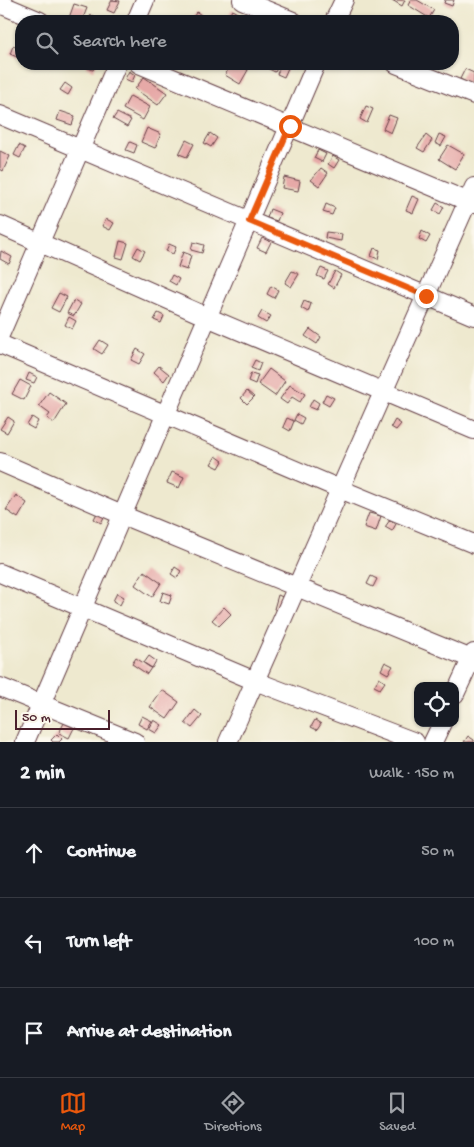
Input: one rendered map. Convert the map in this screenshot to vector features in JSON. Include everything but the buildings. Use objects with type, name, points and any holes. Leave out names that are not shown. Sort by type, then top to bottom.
[{"type":"street","points":[[139,15],[145,0]]},
{"type":"street","points":[[242,0],[278,15]]},
{"type":"street","points":[[337,15],[344,0]]},
{"type":"street","points":[[0,4],[26,15]]},
{"type":"street","points":[[0,335],[114,70]]},
{"type":"street","points":[[154,70],[472,198],[426,296],[228,742]]},
{"type":"street","points":[[25,742],[313,70]]},
{"type":"street","points":[[411,70],[474,95]]},
{"type":"street","points":[[0,115],[474,316]]},
{"type":"street","points":[[0,225],[208,317],[474,430]]},
{"type":"street","points":[[0,344],[474,544]]},
{"type":"street","points":[[0,462],[297,588],[473,658],[459,686]]},
{"type":"street","points":[[0,573],[255,681],[415,742]]},
{"type":"street","points":[[0,687],[135,742]]},
{"type":"street","points":[[434,742],[440,727]]},
{"type":"route","points":[[290,126],[249,221],[426,296]]}]
